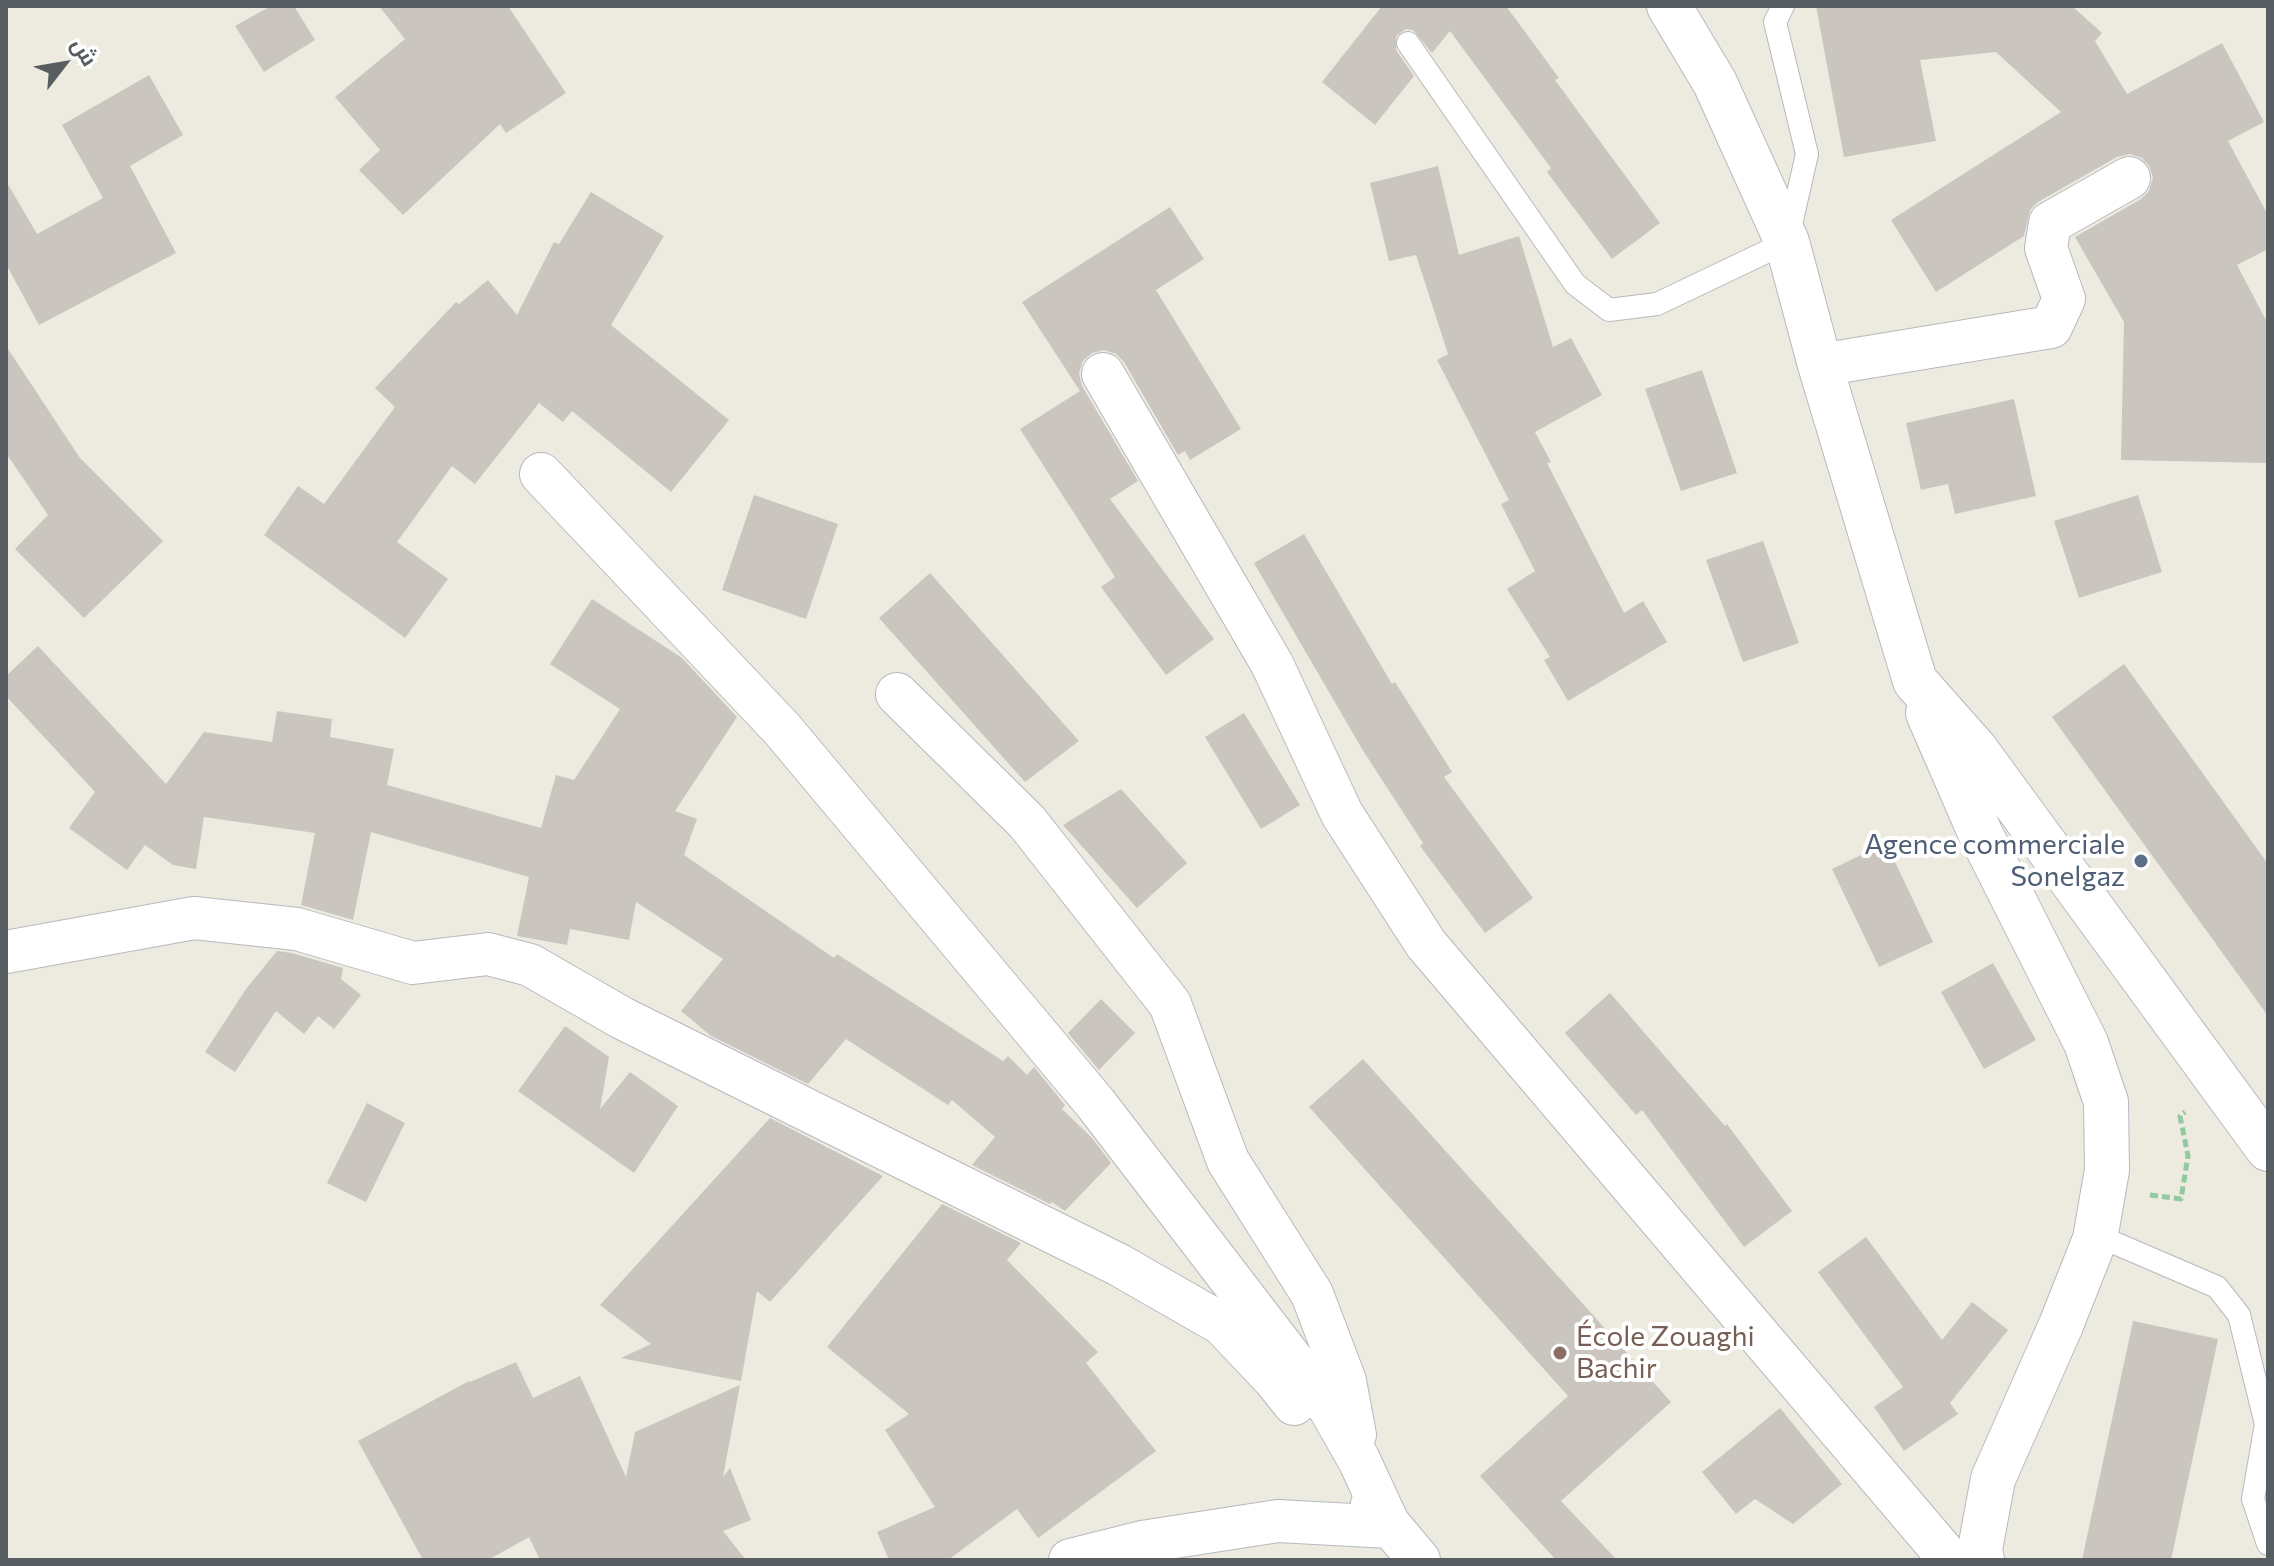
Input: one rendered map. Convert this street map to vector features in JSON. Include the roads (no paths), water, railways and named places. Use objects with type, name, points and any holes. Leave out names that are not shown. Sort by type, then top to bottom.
[{"type":"main road","points":[[1669,6],[1715,83],[1787,242],[1820,365],[1915,681],[1981,835],[2086,1043],[2106,1102],[2107,1170],[2096,1235],[2061,1325],[1993,1479],[1980,1549],[1982,1560]]},
{"type":"main road","points":[[1915,681],[1976,750],[2262,1131]]},
{"type":"street","points":[[1820,365],[2051,327],[2064,299],[2046,248],[2050,223],[2129,178]]},
{"type":"street","points":[[1103,374],[1272,664],[1342,814],[1426,944],[1950,1560]]},
{"type":"street","points":[[541,474],[782,729],[1096,1104],[1330,1409],[1359,1460],[1390,1527]]},
{"type":"street","points":[[897,694],[1027,822],[1170,1004],[1228,1161],[1312,1294],[1345,1381],[1359,1460]]},
{"type":"street","points":[[6,952],[194,918],[297,929],[413,963],[488,954],[530,965],[622,1018],[1119,1265],[1222,1324],[1275,1380],[1419,1560]]},
{"type":"street","points":[[1070,1560],[1142,1542],[1278,1521],[1390,1527]]},
{"type":"lane","points":[[1408,43],[1575,284],[1609,310],[1657,304],[1787,242],[1807,154],[1775,22],[1783,6]]},
{"type":"lane","points":[[2096,1235],[2217,1287],[2239,1315],[2266,1424],[2253,1499],[2268,1544]]},
{"type":"place","name":"Agence commerciale Sonelgaz","points":[[2141,861]]},
{"type":"place","name":"École Zouaghi Bachir","points":[[1560,1353]]}]
